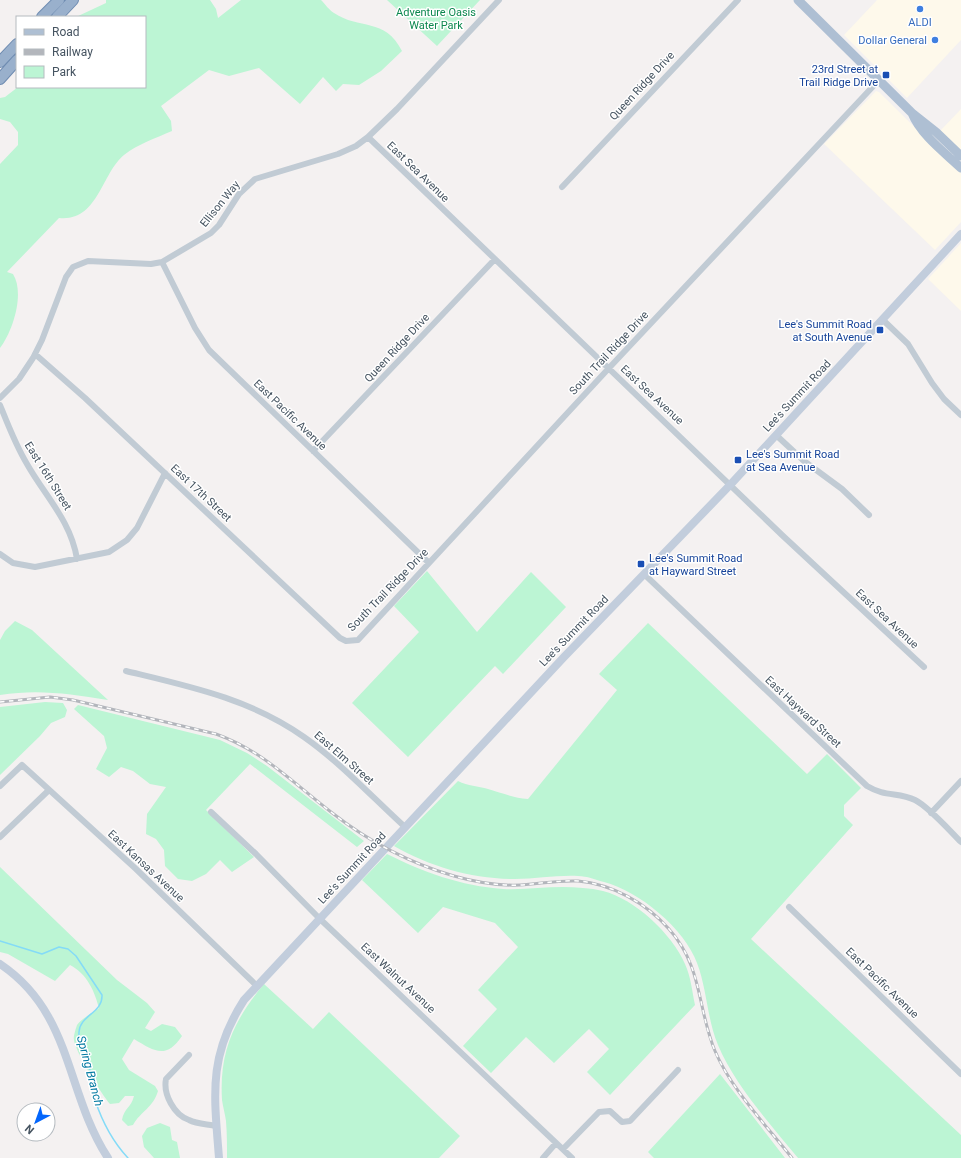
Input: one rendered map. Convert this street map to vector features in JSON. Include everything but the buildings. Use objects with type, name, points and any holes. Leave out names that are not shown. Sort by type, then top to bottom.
[{"type":"highway","points":[[43,16],[59,0]]},
{"type":"highway","points":[[58,16],[73,0]]},
{"type":"highway","points":[[0,62],[16,45]]},
{"type":"highway","points":[[0,79],[16,61]]},
{"type":"main road","points":[[798,0],[912,113],[927,123],[961,156]]},
{"type":"main road","points":[[912,113],[916,123],[961,168]]},
{"type":"main road","name":"Lee's Summit Road","points":[[219,1158],[214,1084],[219,1054],[225,1033],[234,1016],[256,985],[320,919],[644,574],[731,484],[961,234]]},
{"type":"main road","points":[[0,964],[33,994],[53,1024],[72,1071],[90,1125],[108,1158]]},
{"type":"street","name":"Ellison Way","points":[[0,398],[19,379],[35,354],[66,277],[73,268],[88,261],[151,264],[162,262],[211,233],[219,225],[239,194],[255,179],[338,154],[356,146],[368,137],[396,109],[499,0]]},
{"type":"street","name":"Queen Ridge Drive","points":[[562,187],[738,0]]},
{"type":"street","name":"South Trail Ridge Drive","points":[[354,641],[358,640],[609,368],[879,80]]},
{"type":"street","name":"East Sea Avenue","points":[[368,137],[782,534],[924,667]]},
{"type":"street","name":"Queen Ridge Drive","points":[[313,451],[495,259]]},
{"type":"street","name":"East Pacific Avenue","points":[[162,262],[195,328],[209,350],[429,563]]},
{"type":"street","points":[[882,319],[908,344],[944,399],[961,415]]},
{"type":"street","name":"East 17th Street","points":[[35,354],[85,398],[340,638],[346,641],[354,641]]},
{"type":"street","name":"East 16th Street","points":[[0,405],[26,464],[66,524],[75,545],[77,559]]},
{"type":"street","points":[[776,435],[804,462],[842,489],[869,515]]},
{"type":"street","points":[[0,554],[18,565],[35,567],[109,552],[127,540],[137,528],[165,473]]},
{"type":"street","name":"East Hayward Street","points":[[644,574],[867,786],[884,794],[915,800],[961,842]]},
{"type":"street","name":"East Elm Street","points":[[126,671],[209,692],[239,702],[272,717],[303,736],[327,754],[405,828]]},
{"type":"street","name":"East Kansas Avenue","points":[[0,786],[22,765],[136,869],[256,985]]},
{"type":"street","points":[[931,813],[961,781]]},
{"type":"street","points":[[0,837],[49,790]]},
{"type":"street","name":"East Walnut Avenue","points":[[212,812],[320,919],[572,1158]]},
{"type":"street","name":"East Pacific Avenue","points":[[789,907],[961,1074]]},
{"type":"street","points":[[189,1055],[166,1079],[166,1094],[170,1102],[187,1120],[216,1126]]},
{"type":"street","points":[[563,1149],[599,1112],[610,1112],[622,1122],[630,1121],[678,1070]]},
{"type":"street","points":[[543,1158],[556,1143]]},
{"type":"shaded area","points":[[877,0],[961,0],[961,40],[907,98],[844,35]]},
{"type":"shaded area","points":[[876,91],[879,92],[961,173],[961,222],[935,250],[824,144]]},
{"type":"shaded area","points":[[961,109],[961,151],[940,131]]},
{"type":"shaded area","points":[[961,243],[961,311],[928,279]]},
{"type":"green space","points":[[106,0],[210,0],[216,9],[218,18],[241,0],[321,0],[332,12],[343,18],[380,29],[388,33],[395,40],[402,51],[381,71],[359,85],[343,84],[336,91],[323,77],[300,104],[259,68],[229,76],[209,70],[161,106],[171,121],[172,131],[141,144],[124,155],[116,163],[91,205],[82,213],[72,217],[59,218],[7,272],[13,274],[18,291],[18,301],[13,322],[5,341],[0,348],[0,164],[18,145],[18,132],[10,122],[0,119],[0,98],[5,97],[17,88],[146,88],[146,16],[78,16],[106,3]]},
{"type":"green space","name":"Adventure Oasis Water Park","points":[[387,0],[480,0],[437,46]]},
{"type":"green space","points":[[427,571],[477,632],[531,572],[566,607],[503,674],[495,666],[408,757],[352,703],[419,632],[394,606]]},
{"type":"green space","points":[[15,621],[32,630],[108,700],[41,692],[0,695],[0,640],[5,631]]},
{"type":"green space","points":[[648,623],[807,774],[827,754],[861,788],[844,805],[844,816],[853,825],[751,939],[961,1135],[961,1158],[798,1158],[754,1104],[725,1060],[711,1025],[703,983],[697,963],[691,950],[682,937],[659,913],[632,894],[618,887],[588,877],[570,876],[515,879],[483,877],[437,866],[394,846],[458,781],[528,799],[617,690],[599,674]]},
{"type":"green space","points":[[45,702],[63,703],[67,710],[65,717],[51,723],[40,736],[0,775],[0,707]]},
{"type":"green space","points":[[78,705],[220,740],[247,753],[267,766],[364,841],[357,847],[250,764],[206,810],[254,857],[232,872],[220,860],[206,874],[192,881],[178,879],[165,866],[164,850],[156,839],[146,834],[147,814],[166,787],[150,784],[133,771],[121,767],[109,777],[96,769],[107,748],[104,736],[74,709]]},
{"type":"green space","points":[[387,854],[414,867],[472,885],[503,889],[578,887],[603,891],[615,895],[640,910],[651,919],[671,941],[687,969],[695,1005],[610,1095],[587,1072],[609,1049],[589,1029],[554,1063],[526,1037],[491,1073],[463,1046],[497,1009],[478,990],[518,947],[495,923],[443,907],[418,933],[362,880]]},
{"type":"green space","points":[[0,867],[117,980],[147,1003],[155,1012],[145,1028],[151,1031],[162,1024],[175,1027],[182,1036],[176,1044],[165,1051],[154,1050],[134,1039],[122,1059],[129,1070],[155,1086],[158,1091],[153,1102],[133,1125],[128,1126],[122,1120],[124,1113],[134,1096],[125,1096],[119,1103],[110,1104],[89,1073],[74,1040],[79,1022],[99,1008],[89,983],[81,973],[70,965],[55,981],[8,954],[0,952]]},
{"type":"green space","points":[[264,984],[313,1029],[329,1012],[460,1136],[439,1158],[227,1158],[226,1118],[222,1100],[223,1067],[226,1052],[244,1011]]},
{"type":"green space","points":[[720,1074],[785,1158],[654,1158],[648,1152]]},
{"type":"green space","points":[[160,1123],[170,1127],[172,1140],[177,1142],[180,1158],[154,1158],[144,1147],[142,1136],[147,1128]]},
{"type":"waterway","name":"Spring Branch","points":[[0,941],[42,954],[59,947],[68,949],[76,956],[102,995],[99,1006],[80,1026],[79,1037],[92,1077],[94,1096],[101,1116],[108,1131],[128,1158]]},
{"type":"railway","points":[[0,702],[50,697],[73,700],[216,734],[233,741],[263,758],[345,823],[374,842],[421,865],[454,876],[487,883],[520,885],[578,881],[603,886],[628,896],[660,920],[680,943],[694,973],[709,1035],[722,1065],[740,1093],[792,1158]]},
{"type":"place","name":"ALDI","points":[[920,9]]},
{"type":"place","name":"Dollar General","points":[[935,40]]},
{"type":"place","name":"23rd Street at Trail Ridge Drive","points":[[886,75]]},
{"type":"place","name":"Lee's Summit Road at South Avenue","points":[[880,330]]},
{"type":"place","name":"Lee's Summit Road at Sea Avenue","points":[[738,460]]},
{"type":"place","name":"Lee's Summit Road at Hayward Street","points":[[641,564]]}]
